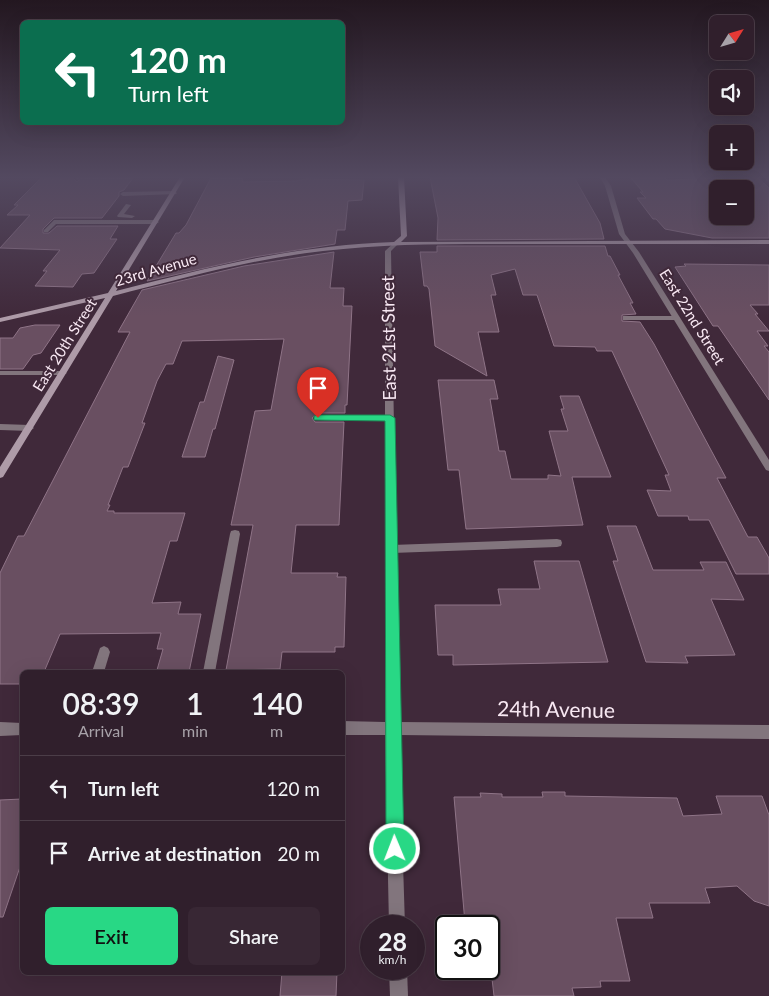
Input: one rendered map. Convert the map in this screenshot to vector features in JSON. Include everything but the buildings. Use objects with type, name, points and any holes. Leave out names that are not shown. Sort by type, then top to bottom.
[{"type":"street","points":[[46,231],[53,223]]},
{"type":"street","name":"East 20th Street","points":[[0,475],[155,223]]},
{"type":"street","name":"East 21st Street","points":[[397,915],[392,728],[392,549],[388,251],[404,236],[403,223]]},
{"type":"street","name":"East 22nd Street","points":[[619,223],[622,234],[769,468]]},
{"type":"street","name":"23rd Avenue","points":[[0,320],[68,307],[212,268],[268,256],[328,248],[396,243],[769,242]]},
{"type":"street","points":[[626,318],[676,318]]},
{"type":"street","points":[[0,373],[63,373]]},
{"type":"street","points":[[318,418],[390,418]]},
{"type":"street","points":[[0,427],[30,428]]},
{"type":"street","points":[[209,670],[235,534]]},
{"type":"street","points":[[392,549],[557,543]]},
{"type":"street","points":[[99,670],[104,652]]},
{"type":"street","points":[[0,728],[20,729]]},
{"type":"street","name":"24th Avenue","points":[[345,728],[769,732]]},
{"type":"street","points":[[398,980],[398,996]]},
{"type":"route","points":[[318,418],[390,418],[392,728],[395,849]]}]
